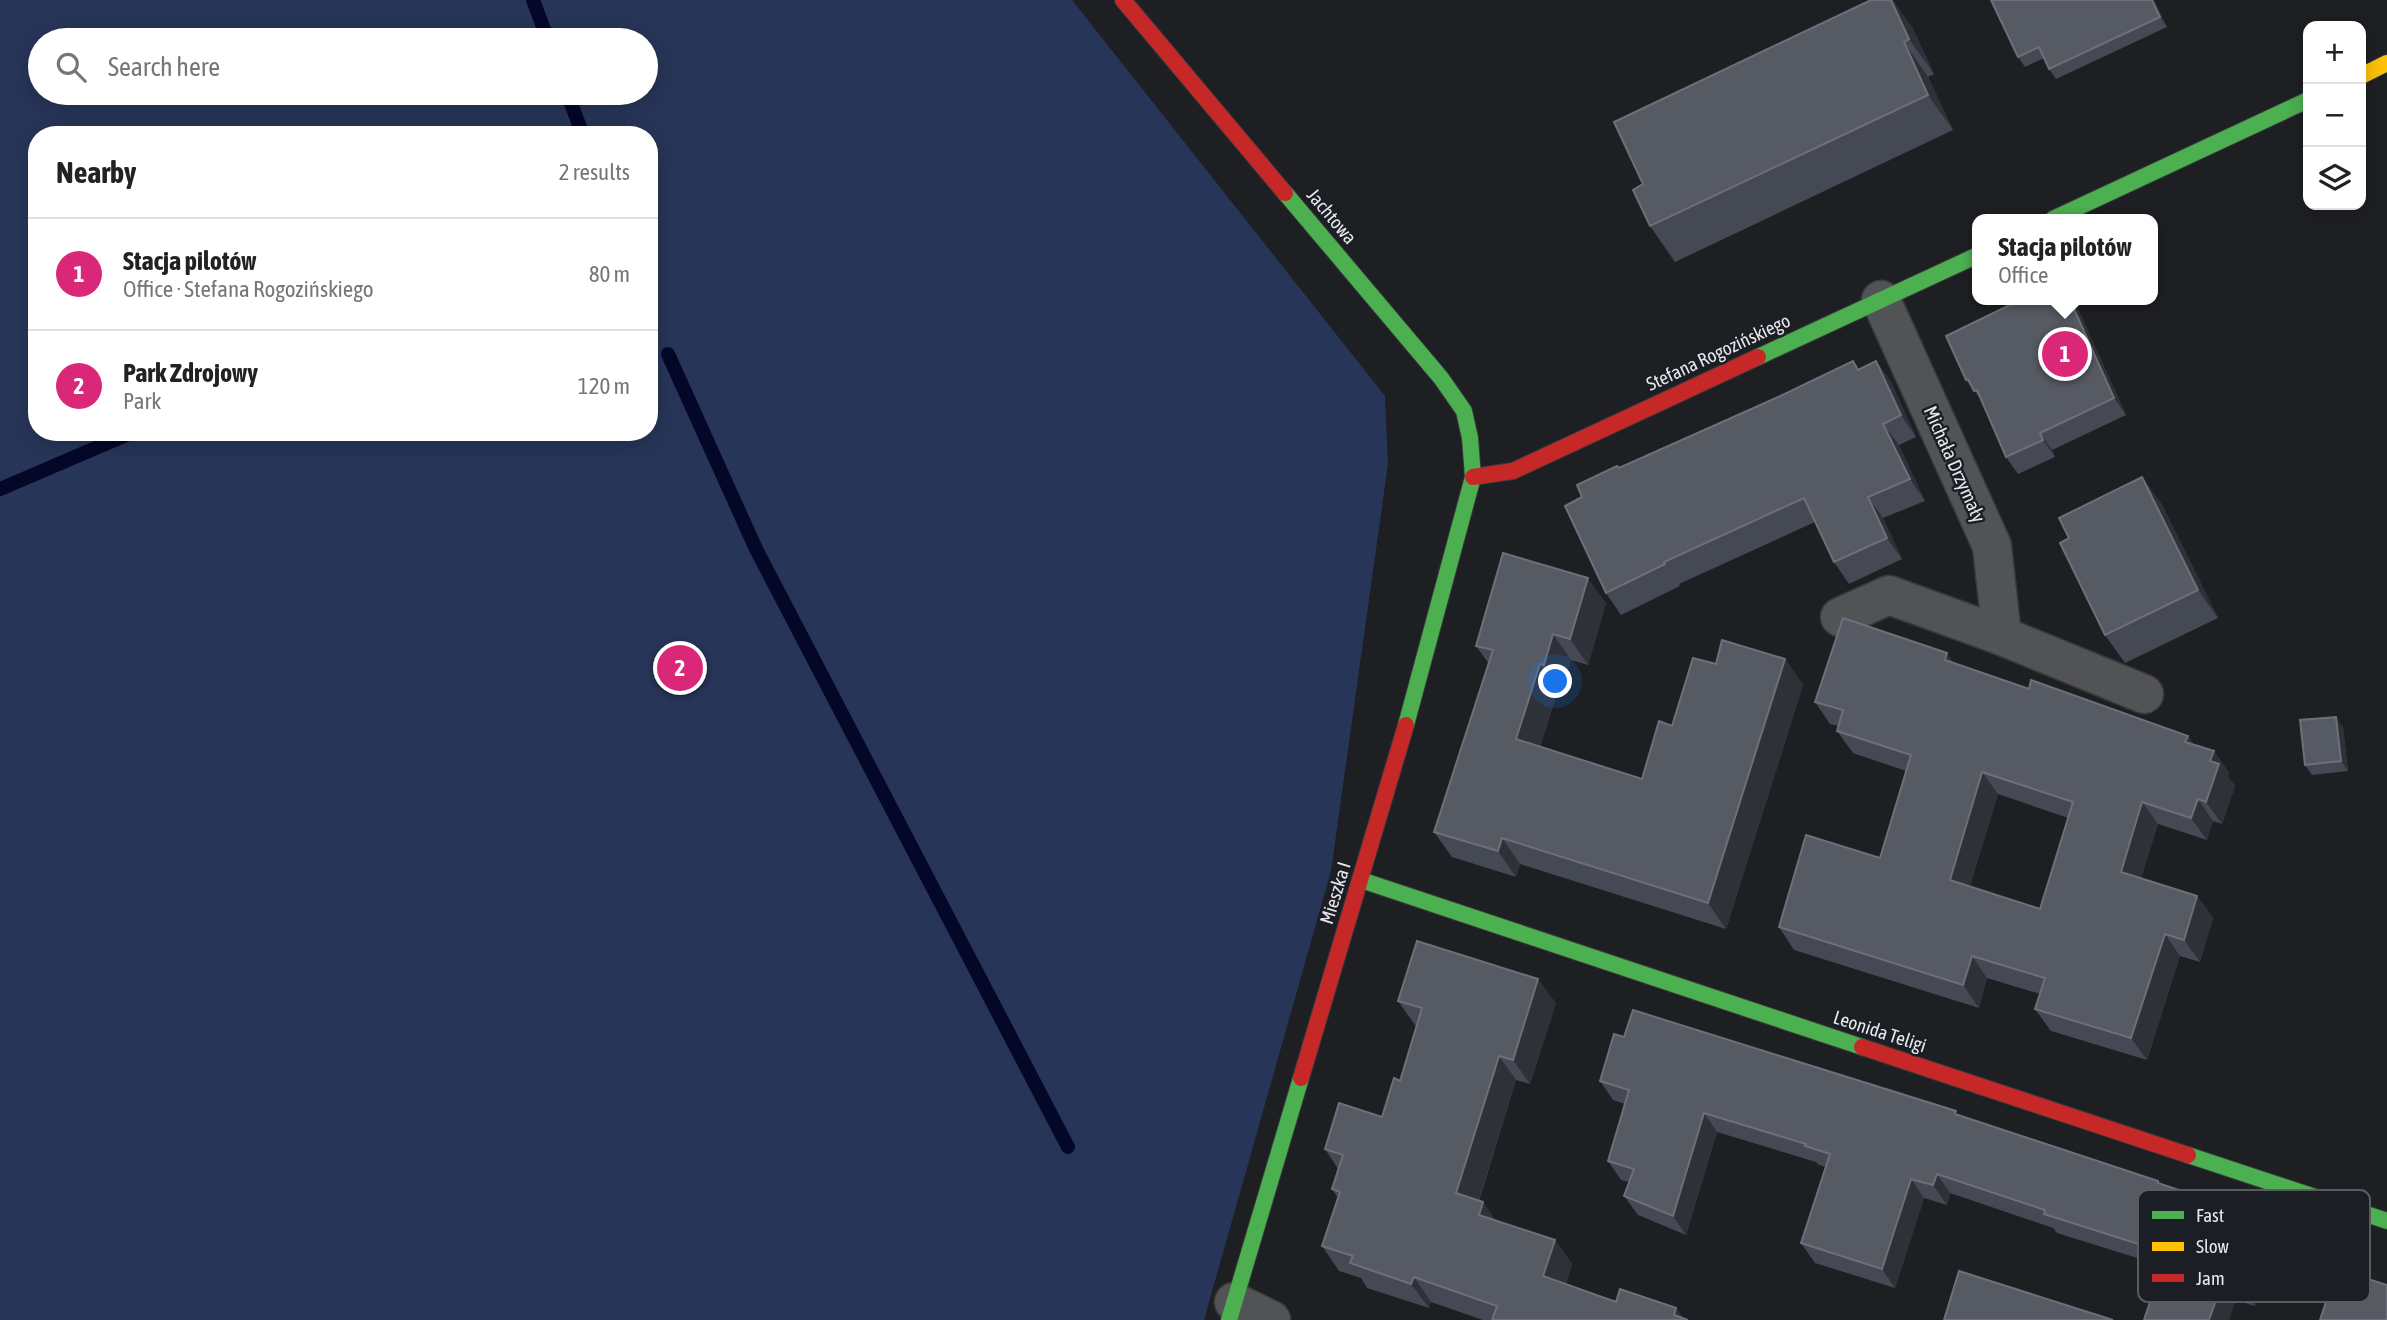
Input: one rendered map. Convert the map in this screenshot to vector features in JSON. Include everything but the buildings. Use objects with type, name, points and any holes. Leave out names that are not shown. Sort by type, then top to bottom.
[{"type":"street","name":"Jachtowa","points":[[1123,0],[1441,378],[1464,411],[1470,438],[1473,477]]},
{"type":"street","points":[[2366,74],[2387,63]]},
{"type":"street","points":[[2064,214],[2303,102]]},
{"type":"street","name":"Stefana Rogozińskiego","points":[[1473,477],[1513,471],[1972,258]]},
{"type":"street","name":"Michała Drzymały","points":[[1881,300],[1992,546],[2002,636]]},
{"type":"street","name":"Mieszka I","points":[[1231,1311],[1426,656],[1473,477]]},
{"type":"street","points":[[1840,617],[1889,595],[2002,636],[2144,694]]},
{"type":"street","name":"Leonida Teligi","points":[[1361,880],[2294,1190]]},
{"type":"street","name":"Leonida Teligi","points":[[2370,1215],[2387,1221]]},
{"type":"street","points":[[1231,1311],[1271,1320]]},
{"type":"shaded area","points":[[0,0],[1072,0],[1385,396],[1388,464],[1331,871],[1204,1320],[0,1320]]},
{"type":"waterway","points":[[533,0],[544,28]]},
{"type":"waterway","points":[[572,105],[580,126]]},
{"type":"waterway","points":[[668,354],[756,549],[1068,1147]]},
{"type":"waterway","points":[[0,489],[112,441]]},
{"type":"traffic: fast","points":[[2064,214],[2303,102]]},
{"type":"traffic: fast","points":[[1285,193],[1441,378],[1464,411],[1470,438],[1473,477],[1406,725]]},
{"type":"traffic: fast","points":[[1758,357],[1972,258]]},
{"type":"traffic: fast","points":[[1361,880],[1862,1047]]},
{"type":"traffic: fast","points":[[1229,1320],[1301,1078]]},
{"type":"traffic: fast","points":[[2188,1155],[2294,1190]]},
{"type":"traffic: fast","points":[[2370,1215],[2387,1221]]},
{"type":"traffic: slow","points":[[2366,74],[2387,63]]},
{"type":"traffic: jam","points":[[1123,0],[1285,193]]},
{"type":"traffic: jam","points":[[1473,477],[1513,471],[1758,357]]},
{"type":"traffic: jam","points":[[1301,1078],[1406,725]]},
{"type":"traffic: jam","points":[[1862,1047],[2188,1155]]},
{"type":"place","name":"Stacja pilotów","points":[[2065,354]]},
{"type":"place","name":"Park Zdrojowy","points":[[680,668]]}]
